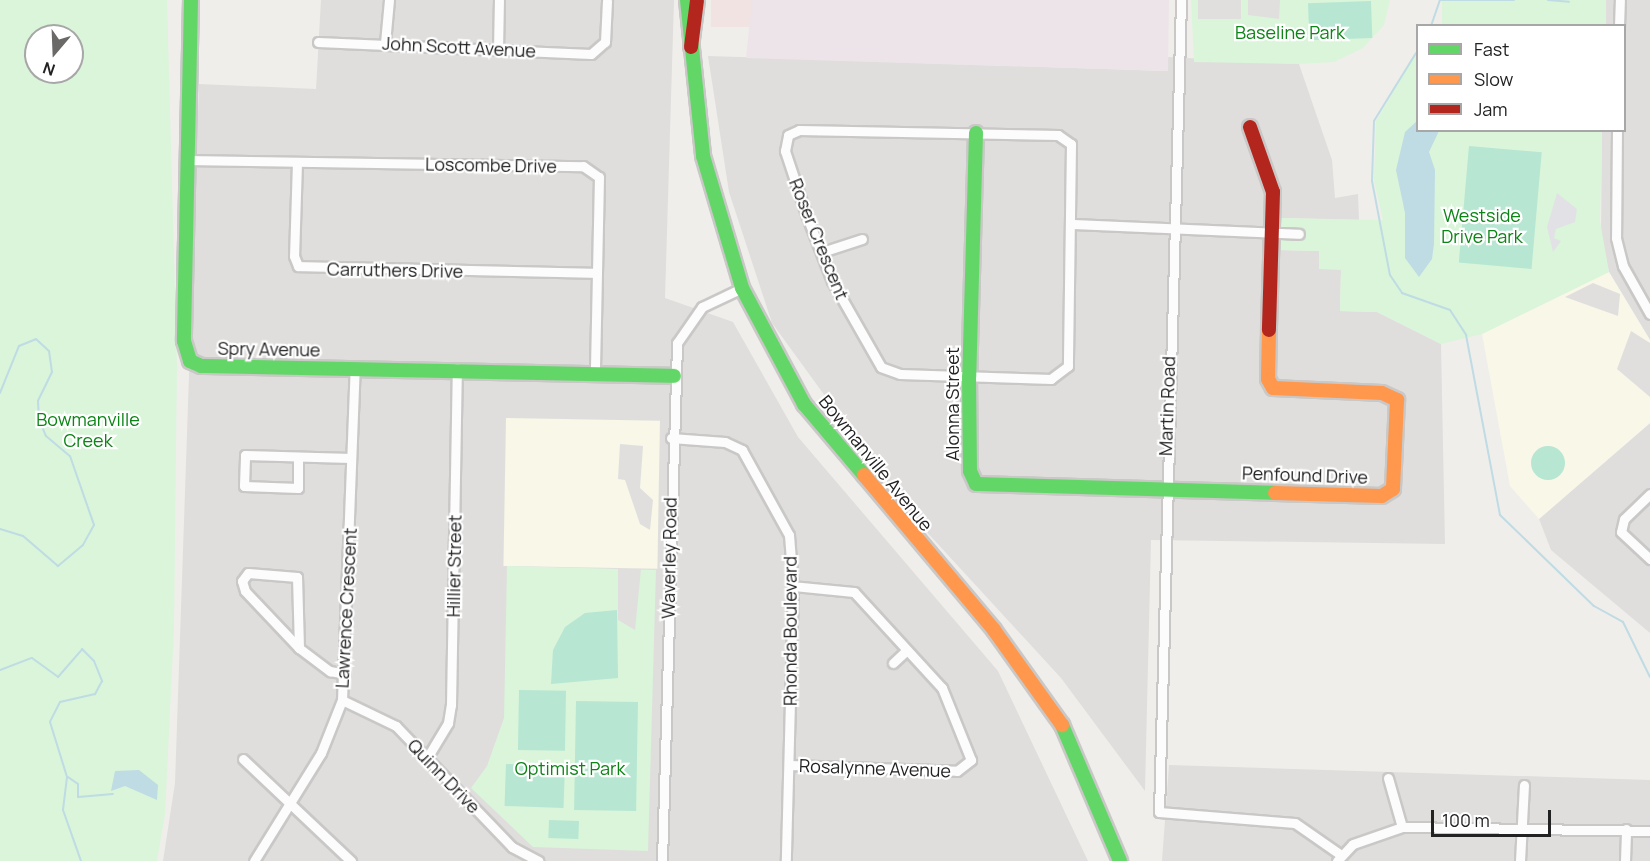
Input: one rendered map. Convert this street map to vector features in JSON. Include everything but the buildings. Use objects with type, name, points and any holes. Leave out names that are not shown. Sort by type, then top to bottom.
[{"type":"street","name":"Spry Avenue","points":[[191,0],[184,341],[190,361],[201,366],[457,368],[595,371],[674,376]]},
{"type":"street","points":[[385,43],[389,0]]},
{"type":"street","points":[[498,50],[499,0]]},
{"type":"street","name":"Bowmanville Avenue","points":[[687,0],[703,156],[742,288],[804,404],[871,490],[994,630],[1062,725],[1120,861]]},
{"type":"street","name":"Bowmanville Avenue","points":[[691,47],[697,0]]},
{"type":"street","name":"Martin Road","points":[[1181,0],[1164,488],[1159,812],[1295,823],[1339,858]]},
{"type":"street","points":[[1620,0],[1620,24]]},
{"type":"street","name":"John Scott Avenue","points":[[318,42],[385,43],[498,50],[600,51],[606,42],[607,1]]},
{"type":"street","points":[[1250,126],[1269,171],[1272,233]]},
{"type":"street","name":"Roser Crescent","points":[[799,130],[976,133],[1058,135],[1071,144],[1072,224],[1068,366],[1051,379],[900,374],[881,367],[832,281],[785,151],[788,135],[799,130]]},
{"type":"street","points":[[1617,132],[1616,238],[1623,266],[1650,314]]},
{"type":"street","name":"Alonna Street","points":[[976,133],[969,377],[970,471],[976,484],[1164,488]]},
{"type":"street","name":"Loscombe Drive","points":[[186,160],[583,166],[599,177],[595,371]]},
{"type":"street","name":"Carruthers Drive","points":[[297,162],[294,256],[298,266],[597,273]]},
{"type":"street","points":[[1072,224],[1299,234]]},
{"type":"street","name":"Penfound Drive","points":[[1164,488],[1382,496],[1393,489],[1397,400],[1382,393],[1273,388],[1268,379],[1272,233]]},
{"type":"street","points":[[822,252],[862,239]]},
{"type":"street","name":"Waverley Road","points":[[662,861],[672,438],[677,343],[685,326],[702,307],[742,288]]},
{"type":"street","name":"Hillier Street","points":[[427,758],[448,723],[451,705],[457,368]]},
{"type":"street","name":"Lawrence Crescent","points":[[254,861],[321,753],[342,700],[345,674],[355,369]]},
{"type":"street","name":"Rhonda Boulevard","points":[[672,438],[724,442],[742,450],[789,535],[793,586],[786,861]]},
{"type":"street","points":[[298,457],[298,488],[244,486],[245,455],[351,458]]},
{"type":"street","points":[[1650,494],[1624,519],[1621,531],[1650,559]]},
{"type":"street","points":[[299,648],[297,577],[248,573],[242,580],[245,591],[299,648],[330,671],[345,674]]},
{"type":"street","name":"Rosalynne Avenue","points":[[789,765],[966,768],[967,746],[942,688],[854,592],[793,586]]},
{"type":"street","points":[[893,663],[906,651]]},
{"type":"street","name":"Quinn Drive","points":[[342,700],[396,726],[512,847],[538,861]]},
{"type":"street","points":[[243,759],[291,801],[351,861]]},
{"type":"street","points":[[1388,778],[1402,827]]},
{"type":"street","points":[[1520,861],[1524,784]]},
{"type":"street","points":[[1339,858],[1378,831],[1402,827],[1521,826],[1650,831]]},
{"type":"street","points":[[1625,861],[1626,830]]},
{"type":"shaded area","points":[[321,0],[674,0],[665,298],[733,322],[798,437],[998,671],[1088,861],[163,861],[175,783],[199,84],[316,89]]},
{"type":"shaded area","points":[[711,0],[752,0],[752,27],[711,27]]},
{"type":"shaded area","points":[[752,0],[1169,0],[1168,71],[746,58]]},
{"type":"shaded area","points":[[1198,0],[1241,0],[1241,19],[1198,19]]},
{"type":"shaded area","points":[[1248,0],[1280,0],[1279,19],[1248,15]]},
{"type":"shaded area","points":[[1606,0],[1650,0],[1650,340],[1609,272],[1601,234],[1602,132],[1626,132],[1626,24],[1605,24]]},
{"type":"shaded area","points":[[708,56],[1167,71],[1168,57],[1299,64],[1332,160],[1335,198],[1358,194],[1359,220],[1279,218],[1278,250],[1320,251],[1341,270],[1340,311],[1377,312],[1441,344],[1445,544],[1151,540],[1145,791],[1061,678],[913,517],[772,323],[729,192]]},
{"type":"shaded area","points":[[1557,193],[1577,209],[1575,222],[1556,229],[1554,238],[1561,241],[1553,252],[1547,227]]},
{"type":"shaded area","points":[[1609,272],[1650,340],[1650,423],[1539,519],[1510,486],[1482,334]]},
{"type":"shaded area","points":[[1593,283],[1620,294],[1618,316],[1565,297]]},
{"type":"shaded area","points":[[1631,331],[1650,343],[1650,397],[1617,369]]},
{"type":"shaded area","points":[[506,418],[660,421],[657,569],[503,566]]},
{"type":"shaded area","points":[[1650,423],[1650,633],[1551,550],[1539,519]]},
{"type":"shaded area","points":[[620,444],[643,446],[640,488],[653,500],[650,530],[640,524],[625,480],[618,479]]},
{"type":"shaded area","points":[[618,569],[641,569],[635,630],[618,620]]},
{"type":"shaded area","points":[[1169,765],[1650,780],[1650,861],[1162,861]]},
{"type":"green space","name":"Bowmanville Creek","points":[[0,0],[167,0],[177,365],[174,629],[165,814],[157,861],[0,861]]},
{"type":"green space","name":"Baseline Park","points":[[1191,0],[1390,0],[1384,25],[1363,48],[1334,62],[1299,64],[1194,62]]},
{"type":"green space","points":[[1442,0],[1606,0],[1606,24],[1442,24]]},
{"type":"green space","points":[[1371,1],[1372,38],[1309,40],[1308,3]]},
{"type":"green space","name":"Westside Drive Park","points":[[1416,54],[1416,132],[1602,132],[1600,221],[1609,272],[1482,334],[1441,344],[1377,312],[1340,311],[1341,270],[1319,269],[1319,251],[1278,250],[1278,218],[1383,220],[1374,181],[1376,121]]},
{"type":"green space","points":[[1469,146],[1542,152],[1532,269],[1459,263]]},
{"type":"green space","points":[[1548,446],[1560,451],[1565,463],[1560,475],[1548,480],[1536,475],[1531,463],[1536,451]]},
{"type":"green space","name":"Optimist Park","points":[[507,566],[656,570],[648,851],[533,847],[471,788],[487,766],[504,718]]},
{"type":"green space","points":[[617,610],[618,678],[551,684],[553,650],[565,627],[585,613]]},
{"type":"green space","points":[[519,690],[566,691],[565,751],[518,750]]},
{"type":"green space","points":[[576,701],[638,702],[636,811],[574,810]]},
{"type":"green space","points":[[506,764],[565,766],[563,808],[505,806]]},
{"type":"green space","points":[[549,820],[579,821],[578,839],[548,838]]},
{"type":"water","points":[[1416,122],[1416,132],[1439,132],[1429,152],[1435,170],[1432,259],[1419,277],[1405,258],[1405,213],[1396,170],[1405,132]]},
{"type":"water","points":[[139,770],[158,785],[157,800],[125,786],[111,791],[115,771]]},
{"type":"waterway","points":[[1432,24],[1440,0]]},
{"type":"waterway","points":[[1441,0],[1514,0]]},
{"type":"waterway","points":[[1548,0],[1569,2]]},
{"type":"waterway","points":[[1416,53],[1374,121],[1372,181],[1390,275],[1402,293],[1450,310],[1466,335],[1500,515],[1594,606],[1623,622],[1650,677]]},
{"type":"waterway","name":"Bowmanville Creek","points":[[0,393],[19,346],[36,339],[49,351],[52,372],[38,401],[39,419],[46,436],[70,456],[94,525],[83,545],[58,566],[23,536],[0,529]]},
{"type":"waterway","name":"Bowmanville Creek","points":[[0,670],[32,658],[58,677],[82,649],[94,661],[102,681],[95,694],[60,702],[50,722],[67,777],[63,810],[81,861]]},
{"type":"waterway","points":[[68,777],[78,784],[78,797],[113,794]]},
{"type":"traffic: fast","points":[[191,0],[184,341],[190,361],[201,366],[674,376]]},
{"type":"traffic: fast","points":[[687,0],[703,156],[742,288],[804,404],[864,475]]},
{"type":"traffic: fast","points":[[976,133],[969,377],[970,471],[976,484],[1275,493]]},
{"type":"traffic: fast","points":[[1062,725],[1120,861]]},
{"type":"traffic: slow","points":[[1269,330],[1268,379],[1273,388],[1382,393],[1397,400],[1393,489],[1382,496],[1275,493]]},
{"type":"traffic: slow","points":[[864,475],[994,630],[1062,725]]},
{"type":"traffic: jam","points":[[691,47],[697,0]]},
{"type":"traffic: jam","points":[[1250,127],[1273,192],[1269,330]]}]
